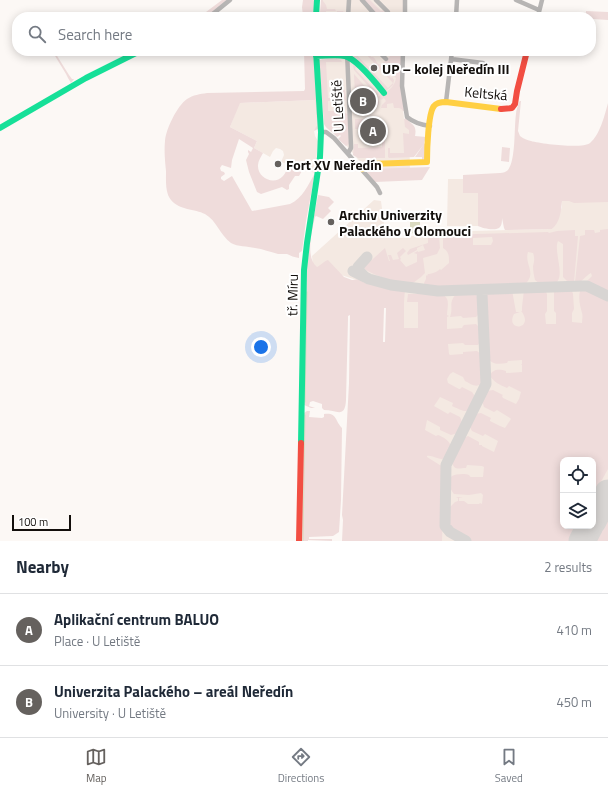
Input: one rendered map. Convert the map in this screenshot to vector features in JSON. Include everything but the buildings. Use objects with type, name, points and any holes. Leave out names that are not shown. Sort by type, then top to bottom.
[{"type":"street","points":[[215,12],[230,0]]},
{"type":"street","points":[[316,12],[317,0]]},
{"type":"street","points":[[348,12],[349,0]]},
{"type":"street","points":[[362,0],[373,12]]},
{"type":"street","points":[[376,0],[388,12]]},
{"type":"street","points":[[405,0],[405,12]]},
{"type":"street","points":[[456,12],[457,0]]},
{"type":"street","points":[[516,0],[535,12]]},
{"type":"street","points":[[539,12],[542,0]]},
{"type":"street","points":[[0,128],[82,79],[129,56]]},
{"type":"street","name":"tř. Míru","points":[[299,541],[304,270],[306,243],[319,165],[321,132],[316,56]]},
{"type":"street","name":"U Letiště","points":[[347,56],[351,146],[348,153]]},
{"type":"street","name":"U Letiště","points":[[349,56],[384,93]]},
{"type":"street","points":[[382,56],[386,60]]},
{"type":"street","points":[[403,56],[402,86],[407,117],[420,124],[430,126]]},
{"type":"street","points":[[362,169],[369,164],[428,162],[428,146],[432,111],[437,104],[446,102],[451,56]]},
{"type":"street","name":"Keltská","points":[[446,102],[505,109],[512,108],[515,104],[518,84],[526,56]]},
{"type":"street","points":[[451,59],[483,63]]},
{"type":"street","points":[[321,132],[328,133],[348,153],[378,187],[380,193]]},
{"type":"shaded area","points":[[222,0],[227,0],[213,12],[206,12]]},
{"type":"shaded area","points":[[303,0],[315,0],[314,12],[302,12]]},
{"type":"shaded area","points":[[321,0],[323,0],[327,9],[335,9],[336,11],[326,11],[320,12]]},
{"type":"shaded area","points":[[322,0],[403,0],[403,12],[321,12]]},
{"type":"shaded area","points":[[364,0],[370,0],[381,11],[383,10],[384,12],[375,12]]},
{"type":"shaded area","points":[[586,11],[608,12],[608,20],[596,19],[596,12]]},
{"type":"shaded area","points":[[55,56],[57,56],[69,75],[72,79],[74,79],[71,83]]},
{"type":"shaded area","points":[[304,56],[314,56],[318,129],[314,131],[317,126],[315,100],[240,103],[230,127],[257,141],[254,148],[263,153],[259,160],[258,170],[263,177],[271,180],[279,179],[285,173],[288,164],[303,169],[299,176],[295,176],[289,185],[289,189],[287,190],[282,187],[261,194],[257,192],[246,160],[249,154],[248,150],[251,152],[253,148],[239,139],[231,168],[222,165],[220,168],[225,174],[221,177],[221,179],[224,181],[232,176],[252,211],[290,204],[295,201],[305,191],[315,173],[302,251],[299,253],[299,258],[287,254],[278,254],[231,243],[227,240],[213,220],[205,214],[178,206],[171,200],[166,182],[165,141],[167,130],[183,102],[199,94],[207,93],[304,91]]},
{"type":"shaded area","points":[[321,56],[401,56],[401,87],[404,119],[406,127],[409,129],[410,171],[370,173],[344,143],[343,138],[325,116]]},
{"type":"shaded area","points":[[354,56],[358,56],[388,88],[393,83],[368,56],[373,57],[384,71],[386,71],[391,78],[392,77],[394,80],[393,85],[386,91]]},
{"type":"shaded area","points":[[390,56],[401,56],[404,111],[400,108],[394,108],[393,103],[387,104],[387,108],[381,108],[386,101],[384,98],[381,100],[378,97],[382,93],[383,95],[393,86],[396,78],[382,64]]},
{"type":"shaded area","points":[[337,58],[342,62],[326,62],[328,98],[339,98],[338,90],[345,90],[346,100],[328,101],[328,111],[348,114],[349,144],[346,146],[338,139],[341,136],[340,135],[337,137],[324,124],[319,60]]},
{"type":"shaded area","points":[[353,65],[379,94],[377,96],[354,70]]},
{"type":"shaded area","points":[[354,74],[379,101],[379,104],[375,109],[354,110]],"holes":[[[364,89],[377,103],[373,107],[359,94]]]},
{"type":"shaded area","points":[[315,100],[317,127],[314,131],[318,141],[315,173],[281,162],[284,155],[283,151],[280,149],[276,148],[270,157],[254,148],[257,141],[230,127],[239,103]]},
{"type":"shaded area","points":[[520,101],[518,131],[520,136],[527,140],[536,142],[571,146],[586,145],[594,139],[602,124],[608,103],[608,202],[574,203],[562,201],[561,213],[552,229],[505,230],[502,218],[501,226],[497,229],[488,229],[478,226],[478,193],[463,193],[463,175],[501,173],[508,170],[511,165],[516,112]]},
{"type":"shaded area","points":[[406,118],[415,128],[415,136],[426,137],[424,143],[425,158],[422,161],[422,157],[415,157],[424,144],[414,157],[388,157],[388,148],[390,148],[390,153],[404,153],[403,133],[409,134],[409,130],[405,127],[404,119]]},
{"type":"shaded area","points":[[355,119],[363,119],[364,129],[355,129]]},
{"type":"shaded area","points":[[382,134],[385,134],[385,158],[358,158],[353,155],[354,144],[358,144],[358,148],[382,147]]},
{"type":"shaded area","points":[[502,147],[510,148],[509,162],[501,161]]},
{"type":"shaded area","points":[[608,152],[608,541],[386,541],[391,291],[313,266],[312,256],[374,200],[381,201],[384,224],[387,230],[397,238],[433,232],[552,229],[562,207],[562,191]]},
{"type":"shaded area","points":[[370,166],[370,169],[430,167],[422,180],[375,182],[366,171],[366,169]]},
{"type":"shaded area","points":[[448,179],[463,179],[463,193],[478,193],[478,226],[447,226]]},
{"type":"shaded area","points":[[318,195],[329,197],[334,202],[328,208],[331,211],[323,219],[316,216],[312,229],[310,251],[313,263],[317,267],[328,260],[344,277],[392,288],[405,289],[404,328],[418,328],[418,302],[407,302],[408,294],[418,294],[419,292],[411,290],[425,291],[445,296],[448,303],[447,315],[449,316],[447,317],[447,329],[462,328],[464,325],[476,324],[480,328],[481,341],[478,345],[465,345],[463,343],[448,344],[450,355],[477,351],[482,355],[484,375],[482,384],[475,386],[453,372],[447,379],[448,383],[459,389],[462,387],[472,392],[476,398],[471,407],[465,411],[452,406],[453,403],[440,397],[434,406],[448,414],[450,412],[460,417],[463,424],[458,433],[451,435],[440,430],[440,427],[427,420],[425,430],[436,436],[438,435],[444,438],[451,446],[444,459],[427,456],[443,467],[444,482],[442,541],[342,541],[349,383],[350,315],[348,316],[346,400],[344,410],[340,412],[324,410],[322,408],[322,404],[313,401],[310,402],[309,406],[315,408],[304,405],[307,259],[310,236]],"holes":[[[384,308],[386,308],[385,342],[383,342]]]},
{"type":"shaded area","points":[[410,222],[420,222],[420,231],[410,234]]},
{"type":"shaded area","points":[[608,229],[608,294],[585,283],[592,276],[591,273],[580,282],[575,282],[580,236],[585,235],[585,230],[594,230],[595,233],[600,232],[600,230]]},
{"type":"shaded area","points":[[575,230],[575,236],[578,236],[574,282],[571,284],[563,277],[563,244],[558,241],[557,252],[560,271],[558,281],[552,285],[541,285],[535,280],[533,268],[534,255],[533,253],[528,252],[527,257],[530,277],[524,285],[443,289],[425,286],[424,283],[426,275],[427,276],[428,274],[436,272],[440,269],[441,270],[449,263],[448,254],[443,248],[443,235],[549,233]],"holes":[[[492,237],[493,241],[491,245],[473,245],[473,238]]]},
{"type":"shaded area","points":[[428,235],[439,236],[440,248],[437,254],[423,258],[425,273],[413,283],[387,279],[363,268],[385,248],[389,261],[388,255],[391,255],[393,260],[399,259],[397,253],[403,248],[406,251],[400,257],[400,260],[406,267],[417,262],[417,254],[414,253],[425,250],[423,245],[408,255],[407,253],[410,249],[428,243]]},
{"type":"shaded area","points":[[582,287],[587,288],[608,299],[608,469],[596,491],[596,457],[560,457],[560,529],[575,529],[569,541],[471,541],[458,534],[450,527],[448,520],[449,508],[458,501],[458,498],[456,498],[458,497],[463,498],[459,498],[459,501],[464,501],[468,504],[482,504],[483,495],[481,493],[469,495],[454,494],[450,488],[449,482],[452,476],[460,474],[467,474],[470,477],[483,477],[484,467],[467,465],[466,468],[456,468],[452,463],[454,453],[462,439],[468,436],[479,442],[479,445],[482,445],[494,452],[498,441],[485,434],[483,436],[472,431],[469,425],[475,414],[481,413],[491,418],[490,421],[505,428],[511,419],[497,410],[494,412],[484,407],[482,401],[487,391],[493,390],[503,395],[503,398],[516,404],[521,392],[509,386],[507,388],[502,386],[488,375],[495,370],[506,371],[506,373],[522,372],[522,360],[508,361],[507,363],[500,364],[493,363],[489,360],[485,298],[486,291],[512,290],[516,312],[520,312],[514,314],[512,320],[513,324],[519,326],[525,322],[525,318],[521,312],[524,290],[544,289],[547,294],[547,311],[545,314],[546,324],[556,324],[556,313],[554,311],[554,291],[556,288],[570,288],[573,294],[574,309],[572,313],[572,322],[582,323],[579,296]]},
{"type":"shaded area","points":[[458,292],[474,292],[478,298],[479,314],[476,317],[450,317],[452,302]]},
{"type":"shaded area","points":[[310,411],[309,417],[322,418],[324,417],[324,414],[331,414],[342,428],[339,532],[333,536],[309,537],[309,539],[332,539],[332,541],[301,541],[304,413]]},
{"type":"shaded area","points":[[608,519],[608,541],[596,541]]},
{"type":"waterway","points":[[305,402],[307,292]]},
{"type":"waterway","points":[[303,541],[305,415]]},
{"type":"taxiway","points":[[365,277],[359,271],[358,267],[367,257]]},
{"type":"taxiway","points":[[353,271],[369,279],[391,285],[438,291],[587,286],[608,296]]},
{"type":"taxiway","points":[[466,541],[450,532],[445,526],[446,465],[486,384],[482,294],[481,291],[477,290]]},
{"type":"runway","points":[[596,515],[608,493]]},
{"type":"runway","points":[[582,541],[588,529]]},
{"type":"traffic: fast","points":[[316,12],[317,0]]},
{"type":"traffic: fast","points":[[0,128],[86,78],[130,56]]},
{"type":"traffic: fast","points":[[301,443],[304,270],[320,157],[321,132],[316,56]]},
{"type":"traffic: fast","points":[[345,56],[350,58],[366,72],[384,93]]},
{"type":"traffic: slow","points":[[362,169],[369,164],[427,162],[430,116],[434,106],[438,103],[446,102],[501,109]]},
{"type":"traffic: jam","points":[[501,109],[512,108],[515,104],[526,56]]},
{"type":"traffic: jam","points":[[299,541],[301,443]]},
{"type":"place","name":"UP – kolej Neředín III","points":[[374,68]]},
{"type":"place","name":"Univerzita Palackého – areál Neředín","points":[[363,101]]},
{"type":"place","name":"Aplikační centrum BALUO","points":[[373,131]]},
{"type":"place","name":"Fort XV Neředín","points":[[278,164]]},
{"type":"place","name":"Archiv Univerzity Palackého v Olomouci","points":[[331,222]]}]
